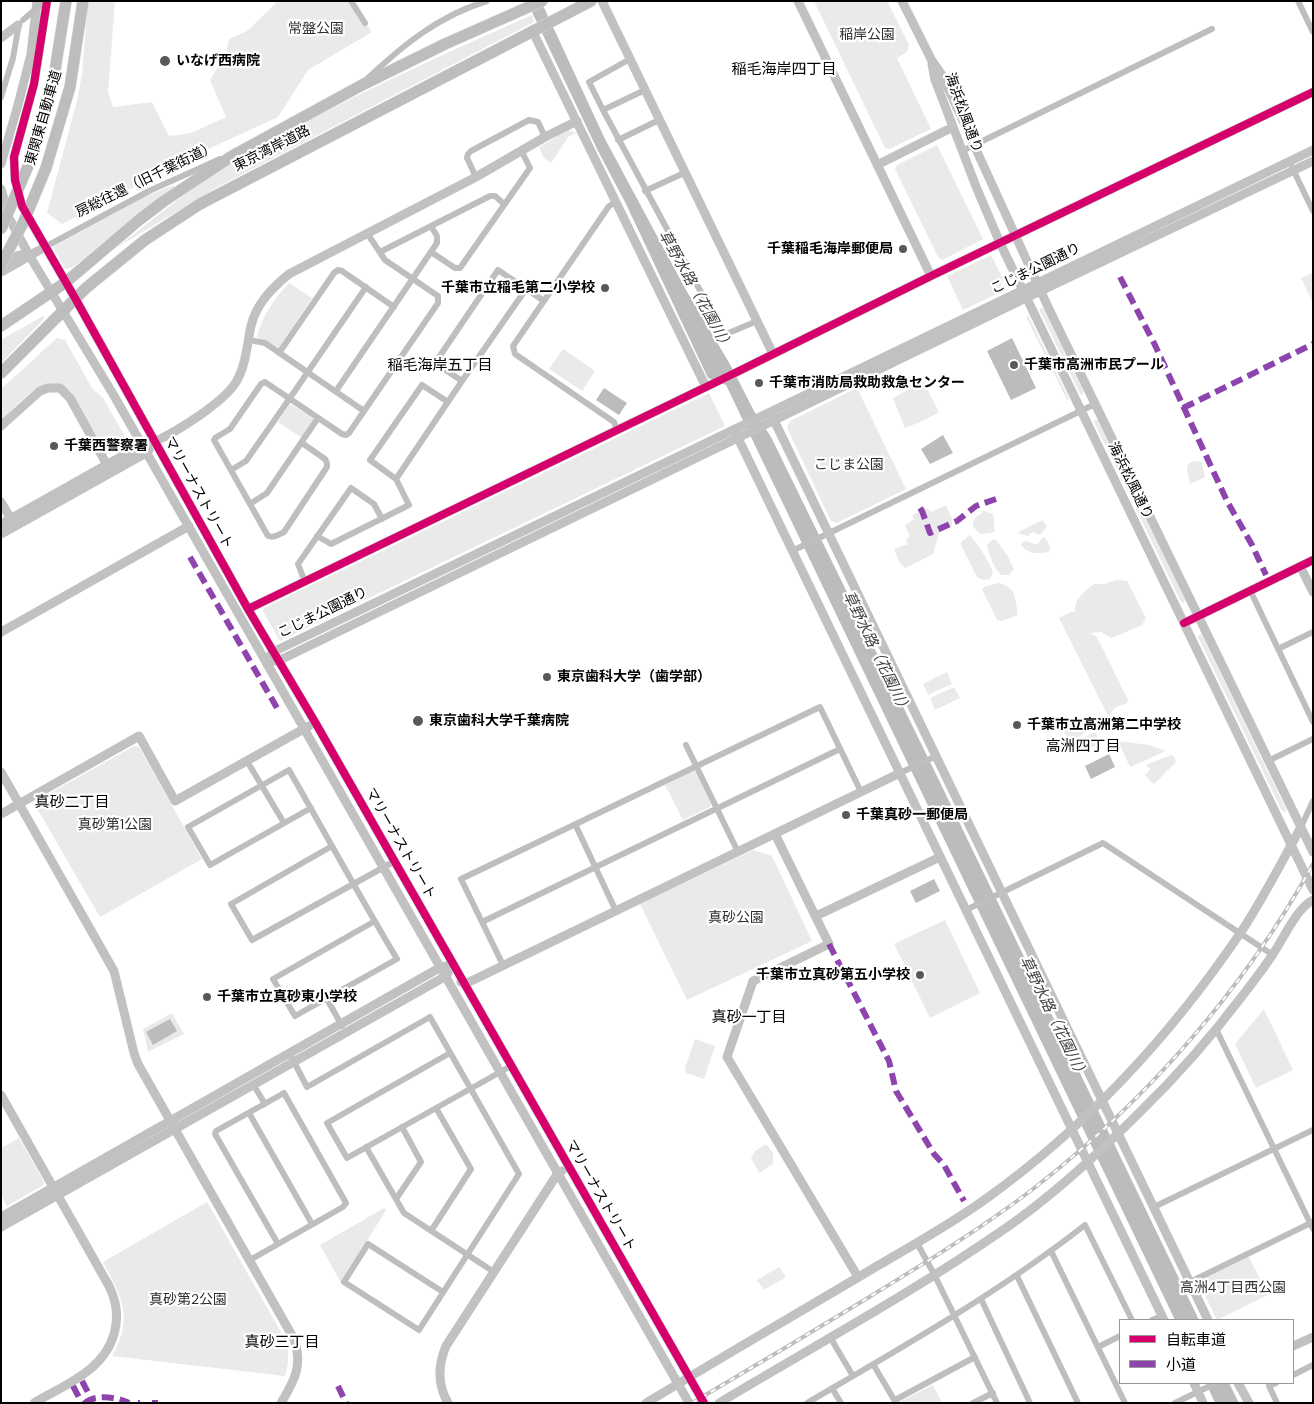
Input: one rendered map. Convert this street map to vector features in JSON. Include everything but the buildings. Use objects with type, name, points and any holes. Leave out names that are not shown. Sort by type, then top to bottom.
[{"type":"highway","name":"東関東自動車道","points":[[1,229],[32,157],[53,83],[66,1]]},
{"type":"highway","name":"東関東自動車道","points":[[1,264],[24,221],[46,168],[70,87],[83,1]]},
{"type":"highway","name":"東京湾岸道路","points":[[1,373],[75,298],[139,244],[200,204],[591,1]]},
{"type":"highway","name":"東京湾岸道路","points":[[1,326],[66,282],[139,220],[217,165],[362,84],[445,44],[538,3]]},
{"type":"street","points":[[1,164],[30,54],[37,1]]},
{"type":"street","points":[[1,38],[46,1]]},
{"type":"street","name":"マリーナストリート","points":[[46,1],[36,75],[16,149],[14,165],[15,180],[22,206],[248,609],[395,861],[704,1403]]},
{"type":"street","points":[[351,1],[365,23]]},
{"type":"street","points":[[464,1],[468,7]]},
{"type":"street","points":[[362,84],[393,54],[438,22],[468,7],[487,1]]},
{"type":"street","points":[[602,1],[773,354]]},
{"type":"street","points":[[798,1],[930,276]]},
{"type":"street","points":[[902,1],[931,59]]},
{"type":"street","points":[[1298,1],[1313,32]]},
{"type":"street","points":[[1,97],[21,22]]},
{"type":"street","points":[[541,26],[577,121],[708,386]]},
{"type":"street","points":[[962,151],[1212,29]]},
{"type":"street","points":[[630,59],[589,82],[645,191],[724,335],[757,321]]},
{"type":"street","name":"海浜松風通り","points":[[931,59],[935,80],[1000,243],[1313,890]]},
{"type":"street","name":"海浜松風通り","points":[[931,59],[942,75],[1039,287],[1313,852]]},
{"type":"street","points":[[603,110],[645,90]]},
{"type":"street","points":[[248,609],[739,371],[930,276],[1313,92]]},
{"type":"street","points":[[476,177],[467,158],[471,151],[529,120],[538,122],[545,136]]},
{"type":"street","points":[[618,140],[659,120]]},
{"type":"street","points":[[1,524],[13,523],[144,449],[209,409],[236,382],[242,369],[252,324],[259,306],[272,288],[289,274],[476,177],[545,136],[577,121]]},
{"type":"street","points":[[877,165],[953,127]]},
{"type":"street","name":"房総往還（旧千葉街道）","points":[[45,247],[149,191],[261,139]]},
{"type":"street","points":[[431,252],[455,268],[460,268],[530,168],[521,150]]},
{"type":"street","name":"こじま公園通り","points":[[1039,287],[1313,150]]},
{"type":"street","name":"こじま公園通り","points":[[265,662],[1024,294],[1313,161]]},
{"type":"street","points":[[1289,162],[1313,211]]},
{"type":"street","points":[[645,191],[684,173]]},
{"type":"street","name":"マリーナストリート","points":[[1,189],[9,218],[29,255],[189,526],[689,1403]]},
{"type":"street","points":[[380,252],[490,196],[494,196],[504,204]]},
{"type":"street","points":[[616,202],[609,206],[513,346],[515,354],[614,422],[617,430]]},
{"type":"street","points":[[336,391],[438,240],[431,226]]},
{"type":"street","points":[[302,443],[325,460],[327,467],[284,532],[277,536],[268,536],[214,440],[215,438],[230,429],[261,384],[265,382],[346,435],[438,304],[438,296],[385,260],[368,233]]},
{"type":"street","points":[[1,272],[45,247]]},
{"type":"street","points":[[1,264],[20,255],[29,255]]},
{"type":"street","points":[[279,353],[334,272],[338,270],[394,307]]},
{"type":"street","points":[[462,381],[434,363],[498,270],[544,301]]},
{"type":"street","points":[[231,470],[246,461],[366,287]]},
{"type":"street","points":[[396,479],[526,289]]},
{"type":"street","points":[[249,340],[265,343],[364,411]]},
{"type":"street","points":[[317,536],[331,544],[409,505],[396,479],[370,460],[422,385],[448,402]]},
{"type":"street","points":[[1,426],[40,391],[48,388],[60,388],[70,398],[107,465]]},
{"type":"street","points":[[792,551],[1095,404]]},
{"type":"street","points":[[772,416],[1208,1319]]},
{"type":"street","points":[[250,504],[267,493],[318,418]]},
{"type":"street","points":[[736,433],[1163,1318]]},
{"type":"street","points":[[1,534],[13,523],[107,465],[144,449]]},
{"type":"street","points":[[305,582],[298,564],[351,488],[374,504],[382,519]]},
{"type":"street","points":[[1,502],[13,523]]},
{"type":"street","points":[[1,632],[189,526]]},
{"type":"street","points":[[1184,623],[1313,560]]},
{"type":"street","points":[[1300,566],[1313,592]]},
{"type":"street","points":[[1250,590],[1313,722]]},
{"type":"street","points":[[1278,649],[1313,632]]},
{"type":"street","points":[[503,966],[461,879],[820,706],[862,792]]},
{"type":"street","points":[[1,814],[139,736],[175,801],[315,722]]},
{"type":"street","points":[[1268,761],[1313,739]]},
{"type":"street","points":[[686,745],[738,852]]},
{"type":"street","points":[[482,922],[840,749]]},
{"type":"street","points":[[446,976],[465,984],[936,756]]},
{"type":"street","points":[[247,761],[284,823]]},
{"type":"street","points":[[311,808],[210,865],[188,827],[289,770],[311,808],[353,884],[375,921],[397,959],[295,1016],[273,979],[375,921]]},
{"type":"street","points":[[1,772],[114,971],[138,1064],[294,1338],[299,1357],[298,1367],[291,1387],[281,1403]]},
{"type":"street","points":[[646,1403],[917,1243],[986,1199],[1072,1129],[1102,1100],[1173,1023],[1240,934],[1301,827],[1313,801]]},
{"type":"street","points":[[575,824],[616,911]]},
{"type":"street","points":[[775,834],[829,944],[753,982],[727,1056],[858,1277]]},
{"type":"street","points":[[966,910],[1102,843],[1272,955]]},
{"type":"street","points":[[332,846],[231,904],[252,940],[395,861]]},
{"type":"street","points":[[816,916],[940,857]]},
{"type":"street","points":[[719,1403],[934,1274],[1004,1229],[1088,1162],[1164,1088],[1216,1029],[1272,955],[1300,912],[1307,903],[1313,900]]},
{"type":"street","points":[[344,1028],[441,967],[454,964]]},
{"type":"street","points":[[1,1227],[56,1191],[344,1028],[446,976],[454,964]]},
{"type":"street","points":[[327,999],[344,1028]]},
{"type":"street","points":[[291,1058],[307,1087],[430,1017],[520,1174],[419,1330],[344,1282],[368,1244],[443,1292]]},
{"type":"street","points":[[1190,1282],[1312,1225],[1216,1029]]},
{"type":"street","points":[[450,1053],[327,1123],[347,1158],[511,1066]]},
{"type":"street","points":[[173,1125],[254,1084],[291,1058]]},
{"type":"street","points":[[254,1084],[264,1104]]},
{"type":"street","points":[[250,1260],[343,1207],[345,1201],[284,1093],[216,1131],[215,1134],[278,1244]]},
{"type":"street","points":[[1,1095],[116,1299],[116,1327],[112,1342],[107,1351],[92,1368],[34,1403]]},
{"type":"street","points":[[432,1231],[471,1169],[436,1108]]},
{"type":"street","points":[[249,1112],[312,1224]]},
{"type":"street","points":[[396,1199],[421,1162],[402,1127]]},
{"type":"street","points":[[1154,1207],[1313,1130]]},
{"type":"street","points":[[366,1147],[404,1213],[494,1272]]},
{"type":"street","points":[[448,1403],[440,1384],[439,1375],[442,1355],[452,1335],[558,1173],[569,1167]]},
{"type":"street","points":[[1,1217],[56,1191]]},
{"type":"street","points":[[808,1403],[955,1316],[1017,1276],[1086,1224],[1132,1319]]},
{"type":"street","points":[[917,1243],[998,1403]]},
{"type":"street","points":[[1051,1251],[1125,1403]]},
{"type":"street","points":[[1017,1276],[1078,1403]]},
{"type":"street","points":[[981,1299],[1030,1403]]},
{"type":"street","points":[[1098,1347],[1119,1336]]},
{"type":"street","points":[[830,1337],[853,1376]]},
{"type":"street","points":[[1294,1346],[1313,1337]]},
{"type":"street","points":[[873,1364],[896,1402],[975,1357]]},
{"type":"street","points":[[1294,1374],[1313,1365]]},
{"type":"street","points":[[1175,1403],[1196,1387],[1211,1384]]},
{"type":"street","points":[[1239,1384],[1249,1403]]},
{"type":"street","points":[[1274,1384],[1269,1386],[1277,1403]]},
{"type":"street","points":[[1196,1387],[1203,1403]]},
{"type":"street","points":[[832,1388],[841,1403]]},
{"type":"street","points":[[973,1403],[993,1393]]},
{"type":"green space","name":"常盤公園","points":[[88,1],[115,1],[108,92],[113,107],[152,102],[169,136],[191,133],[226,117],[210,80],[226,54],[229,39],[247,31],[277,2],[350,1],[372,32],[308,70],[278,117],[204,151],[62,224],[47,213],[78,97]]},
{"type":"green space","name":"稲岸公園","points":[[814,1],[887,1],[909,45],[907,52],[897,58],[931,129],[889,149],[885,148]]},
{"type":"green space","points":[[532,15],[534,22],[216,188],[116,248],[198,185],[257,149],[389,80]]},
{"type":"green space","points":[[568,130],[577,133],[569,136],[551,163],[544,158],[539,147]]},
{"type":"green space","points":[[937,145],[983,239],[942,260],[938,257],[895,169],[897,165]]},
{"type":"green space","points":[[174,185],[174,188],[130,220],[76,265],[65,269],[53,247],[146,196]]},
{"type":"green space","points":[[991,255],[1003,279],[999,293],[963,310],[947,276]]},
{"type":"green space","points":[[1313,273],[1313,303],[1301,278]]},
{"type":"green space","points":[[289,283],[312,298],[279,348],[257,337],[262,321],[270,307]]},
{"type":"green space","points":[[1043,308],[1084,392],[1082,395],[1039,309]]},
{"type":"green space","points":[[1028,315],[1069,399],[1067,400],[1027,319]]},
{"type":"green space","points":[[43,316],[45,318],[1,363],[1,340]]},
{"type":"green space","points":[[57,338],[65,340],[92,388],[103,398],[127,440],[126,445],[110,454],[105,453],[71,392],[62,386],[52,384],[33,391],[1,420],[1,389]]},
{"type":"green space","points":[[563,349],[595,371],[582,391],[549,369]]},
{"type":"green space","points":[[923,381],[939,412],[905,428],[893,398]]},
{"type":"green space","name":"こじま公園","points":[[857,388],[906,489],[837,523],[831,521],[787,428],[790,421]]},
{"type":"green space","points":[[709,393],[725,426],[280,641],[263,611],[264,608]]},
{"type":"green space","points":[[289,405],[313,418],[302,438],[278,422]]},
{"type":"green space","points":[[1098,420],[1185,600],[1184,603],[1181,602],[1094,422]]},
{"type":"green space","points":[[1193,461],[1202,462],[1205,477],[1190,484],[1187,470],[1188,464]]},
{"type":"green space","points":[[946,505],[952,519],[952,526],[939,533],[933,554],[905,568],[899,562],[894,549],[908,544],[906,539],[910,536],[905,525],[914,519],[912,515],[928,508],[931,512]]},
{"type":"green space","points":[[984,511],[993,514],[995,531],[981,534],[974,527],[973,522]]},
{"type":"green space","points":[[1043,520],[1047,527],[1040,535],[1032,532],[1028,536],[1019,534],[1020,531]]},
{"type":"green space","points":[[970,535],[991,567],[993,572],[990,579],[983,580],[977,577],[961,545],[961,542]]},
{"type":"green space","points":[[1043,537],[1050,547],[1049,552],[1034,553],[1026,550],[1021,545],[1027,541],[1037,545]]},
{"type":"green space","points":[[993,539],[996,540],[1007,555],[1014,569],[1009,575],[1001,575],[992,561],[987,545]]},
{"type":"green space","points":[[1116,580],[1127,581],[1146,618],[1142,625],[1112,638],[1101,632],[1091,633],[1085,630],[1097,637],[1129,702],[1114,708],[1110,715],[1107,714],[1059,618],[1075,612],[1078,600],[1094,584],[1105,584]]},
{"type":"green space","points":[[999,583],[1012,591],[1018,615],[1001,621],[997,620],[982,589]]},
{"type":"green space","points":[[1200,634],[1286,809],[1285,812],[1282,811],[1198,637]]},
{"type":"green space","points":[[947,672],[952,684],[928,695],[923,684]]},
{"type":"green space","points":[[954,687],[960,698],[935,710],[930,698]]},
{"type":"green space","points":[[1087,718],[1093,729],[1069,741],[1063,730]]},
{"type":"green space","points":[[1095,732],[1100,743],[1076,755],[1070,744]]},
{"type":"green space","points":[[1118,741],[1149,745],[1166,751],[1130,767]]},
{"type":"green space","name":"真砂第1公園","points":[[134,746],[139,747],[202,859],[100,917],[35,805],[36,801]]},
{"type":"green space","points":[[1171,755],[1174,756],[1176,762],[1154,784],[1145,775],[1150,769],[1146,765]]},
{"type":"green space","points":[[692,771],[696,772],[711,804],[710,807],[683,820],[665,785]]},
{"type":"green space","name":"真砂公園","points":[[753,850],[772,856],[812,941],[687,1000],[640,904]]},
{"type":"green space","points":[[945,920],[980,993],[930,1018],[894,944]]},
{"type":"green space","points":[[1264,1009],[1293,1070],[1256,1088],[1235,1044]]},
{"type":"green space","points":[[172,1013],[184,1034],[148,1052],[143,1029]]},
{"type":"green space","points":[[695,1039],[715,1046],[704,1079],[686,1073],[685,1068]]},
{"type":"green space","points":[[19,1138],[44,1182],[42,1186],[7,1206],[1,1195],[1,1148]]},
{"type":"green space","points":[[766,1144],[773,1153],[773,1164],[759,1173],[751,1158],[755,1151]]},
{"type":"green space","name":"真砂第2公園","points":[[207,1202],[286,1341],[288,1359],[285,1376],[112,1356],[123,1330],[123,1308],[116,1287],[103,1262]]},
{"type":"green space","points":[[384,1208],[386,1210],[341,1283],[320,1245]]},
{"type":"green space","name":"高洲4丁目西公園","points":[[1249,1257],[1268,1295],[1217,1319],[1198,1281]]},
{"type":"green space","points":[[779,1267],[786,1277],[764,1290],[757,1280]]},
{"type":"green space","points":[[933,1385],[942,1403],[901,1403],[901,1401]]},
{"type":"water","name":"草野水路（花園川）","points":[[541,1],[604,137],[686,290],[731,366],[754,411],[771,437],[1199,1319],[1175,1319],[726,385],[708,378],[626,204],[598,151],[531,10]]},
{"type":"water","points":[[1012,338],[1036,388],[1011,400],[987,351]]},
{"type":"water","points":[[604,388],[627,403],[619,415],[596,400]]},
{"type":"water","points":[[943,435],[953,453],[930,464],[921,449]]},
{"type":"water","points":[[1109,754],[1115,767],[1091,779],[1085,766]]},
{"type":"water","points":[[934,879],[940,891],[916,903],[910,891]]},
{"type":"water","points":[[170,1019],[177,1031],[153,1045],[146,1032]]},
{"type":"water","points":[[1206,1384],[1230,1384],[1239,1403],[1215,1403]]},
{"type":"railway","points":[[692,1403],[948,1248],[1033,1189],[1075,1155],[1115,1119],[1190,1041],[1256,956],[1286,911],[1313,864]]},
{"type":"marked path","points":[[1120,277],[1154,343],[1227,501],[1252,545],[1266,575]]},
{"type":"marked path","points":[[1183,408],[1313,344]]},
{"type":"marked path","points":[[920,508],[930,533],[957,521],[976,506],[996,499]]},
{"type":"marked path","points":[[190,557],[277,708]]},
{"type":"marked path","points":[[829,944],[889,1061],[896,1091],[934,1154],[944,1165],[964,1201]]},
{"type":"marked path","points":[[82,1381],[91,1398]]},
{"type":"marked path","points":[[73,1386],[82,1403]]},
{"type":"marked path","points":[[338,1386],[346,1403]]},
{"type":"marked path","points":[[85,1403],[100,1397],[118,1399],[129,1403]]},
{"type":"marked path","points":[[152,1403],[158,1403]]},
{"type":"cycle path","points":[[47,1],[34,84],[14,157],[15,180],[22,206],[248,609],[315,722],[704,1403]]},
{"type":"cycle path","points":[[248,609],[1313,92]]},
{"type":"cycle path","points":[[1184,623],[1313,560]]},
{"type":"place","name":"いなげ西病院","points":[[165,61]]},
{"type":"place","name":"千葉稲毛海岸郵便局","points":[[903,249]]},
{"type":"place","name":"千葉市立稲毛第二小学校","points":[[605,288]]},
{"type":"place","name":"千葉市高洲市民プール","points":[[1014,365]]},
{"type":"place","name":"千葉市消防局救助救急センター","points":[[759,383]]},
{"type":"place","name":"千葉西警察署","points":[[54,446]]},
{"type":"place","name":"東京歯科大学（歯学部）","points":[[547,677]]},
{"type":"place","name":"東京歯科大学千葉病院","points":[[418,721]]},
{"type":"place","name":"千葉市立高洲第二中学校","points":[[1017,725]]},
{"type":"place","name":"千葉真砂一郵便局","points":[[846,815]]},
{"type":"place","name":"千葉市立真砂第五小学校","points":[[920,975]]},
{"type":"place","name":"千葉市立真砂東小学校","points":[[207,997]]},
{"type":"district","name":"稲毛海岸四丁目","points":[[784,70]]},
{"type":"district","name":"稲毛海岸五丁目","points":[[440,366]]},
{"type":"district","name":"高洲四丁目","points":[[1083,747]]},
{"type":"district","name":"真砂二丁目","points":[[72,803]]},
{"type":"district","name":"真砂一丁目","points":[[749,1018]]},
{"type":"district","name":"真砂三丁目","points":[[282,1343]]}]
